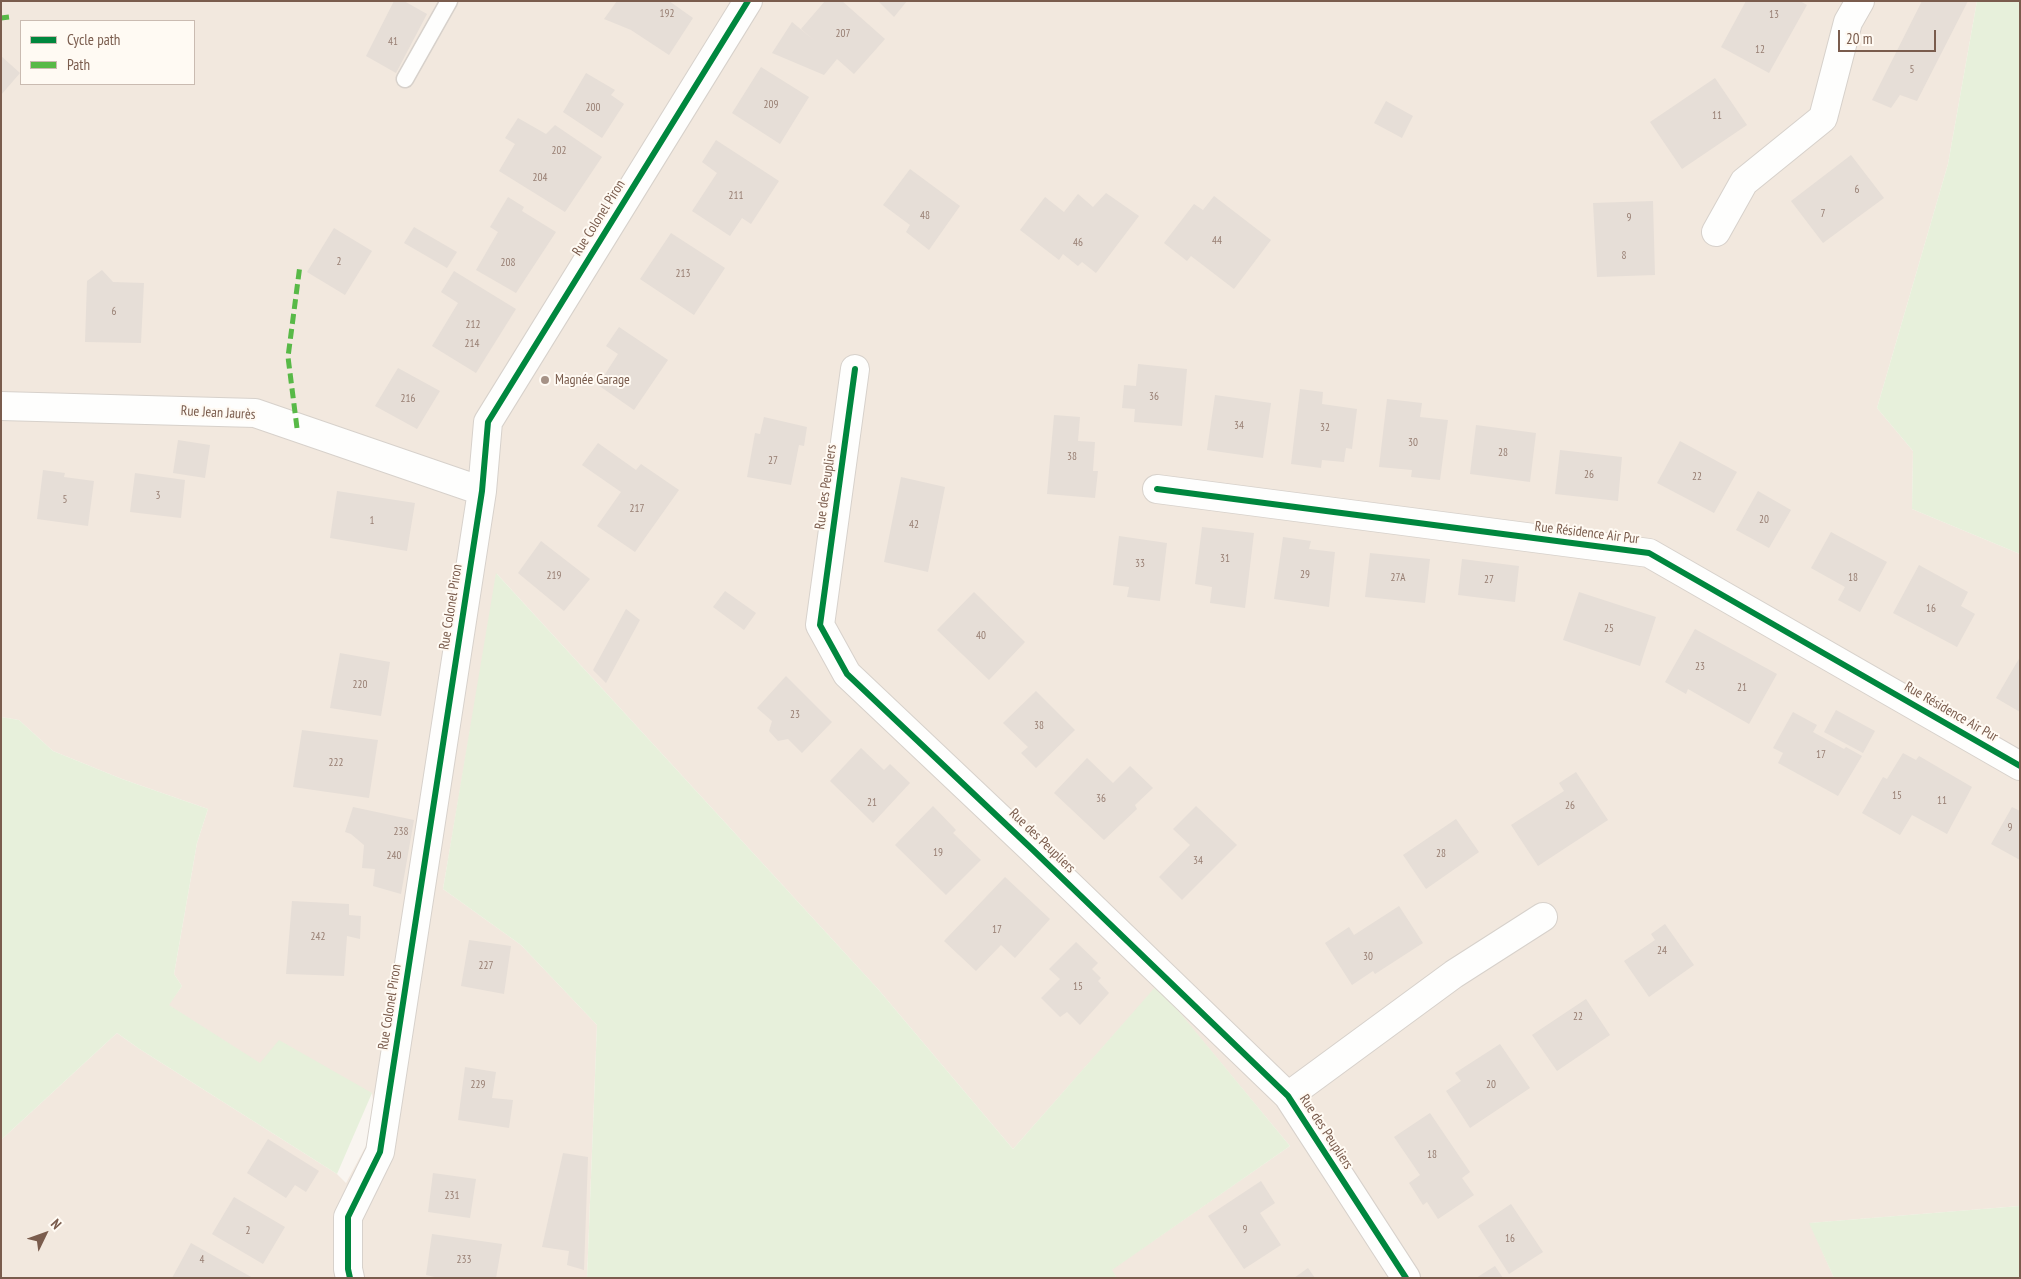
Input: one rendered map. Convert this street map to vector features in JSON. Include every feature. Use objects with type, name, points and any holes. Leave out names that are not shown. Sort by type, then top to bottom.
[{"type":"street","name":"Rue Colonel Piron","points":[[343,1275],[348,1217],[380,1152],[482,491],[488,422],[748,1]]},
{"type":"street","points":[[1716,232],[1744,182],[1823,118],[1848,22],[1860,1]]},
{"type":"street","name":"Rue des Peupliers","points":[[855,369],[820,625],[847,674],[1288,1096],[1406,1278]]},
{"type":"street","name":"Rue Jean Jaurès","points":[[1,406],[255,413],[482,491]]},
{"type":"street","name":"Rue Résidence Air Pur","points":[[1157,489],[1649,554],[2020,766]]},
{"type":"street","name":"Rue des Peupliers","points":[[1288,1096],[1454,974],[1542,917]]},
{"type":"lane","points":[[405,79],[449,1]]},
{"type":"shaded area","points":[[1,1],[1977,1],[1948,164],[1877,408],[1913,451],[1912,509],[2020,554],[2020,1206],[1810,1223],[1834,1278],[1117,1278],[1111,1270],[1290,1146],[1157,986],[1013,1149],[878,989],[497,574],[443,889],[521,945],[597,1025],[587,1278],[1,1278],[1,1140],[117,1033],[337,1174],[346,1183],[377,1125],[372,1093],[260,1064],[168,1005],[182,986],[174,974],[197,843],[208,809],[122,779],[53,751],[19,720],[1,717]]},
{"type":"green space","points":[[1977,1],[2020,1],[2020,554],[1912,509],[1913,451],[1877,408],[1948,164]]},
{"type":"green space","points":[[496,573],[878,989],[1013,1149],[1157,985],[1290,1146],[1112,1270],[1117,1278],[587,1278],[597,1025],[521,945],[443,889]]},
{"type":"green space","points":[[1,717],[19,720],[53,751],[122,779],[208,809],[197,843],[174,974],[182,986],[169,1005],[260,1063],[279,1040],[372,1093],[337,1174],[117,1033],[1,1140]]},
{"type":"green space","points":[[2020,1206],[2020,1278],[1834,1278],[1809,1223]]},
{"type":"building","points":[[394,1],[404,1],[427,14],[396,73],[366,56]]},
{"type":"building","points":[[617,1],[669,1],[693,18],[669,55],[631,30],[604,19]]},
{"type":"building","points":[[825,1],[842,1],[885,39],[854,74],[837,59],[824,75],[772,53],[792,22],[815,41],[801,29]]},
{"type":"building","points":[[878,1],[907,1],[894,17]]},
{"type":"building","points":[[1746,1],[1800,1],[1807,5],[1769,73],[1721,47]]},
{"type":"building","points":[[1922,1],[1968,1],[1917,101],[1900,95],[1891,108],[1872,100]]},
{"type":"building","points":[[1,56],[20,73],[1,95]]},
{"type":"building","points":[[761,67],[809,97],[780,144],[732,113]]},
{"type":"building","points":[[586,73],[615,90],[611,95],[624,104],[602,138],[563,112]]},
{"type":"building","points":[[1715,78],[1747,125],[1682,169],[1650,122]]},
{"type":"building","points":[[1386,101],[1413,116],[1402,138],[1374,123]]},
{"type":"building","points":[[518,118],[546,134],[555,125],[602,157],[565,212],[499,171],[515,144],[505,138]]},
{"type":"building","points":[[716,140],[779,181],[751,224],[742,218],[730,236],[692,211],[717,173],[702,162]]},
{"type":"building","points":[[1851,155],[1884,198],[1823,243],[1791,201]]},
{"type":"building","points":[[910,169],[960,206],[929,250],[906,232],[910,225],[883,205]]},
{"type":"building","points":[[1106,193],[1139,216],[1096,273],[1082,262],[1078,266],[1063,254],[1059,260],[1020,230],[1045,197],[1064,212],[1078,194],[1093,207]]},
{"type":"building","points":[[1214,196],[1271,240],[1234,289],[1191,256],[1187,261],[1164,243],[1194,204],[1203,210]]},
{"type":"building","points":[[508,197],[524,207],[522,211],[556,232],[516,293],[476,270],[498,232],[490,227]]},
{"type":"building","points":[[1653,201],[1655,275],[1597,277],[1593,203]]},
{"type":"building","points":[[414,227],[457,252],[447,268],[404,243]]},
{"type":"building","points":[[334,228],[372,251],[345,295],[307,272]]},
{"type":"building","points":[[671,233],[725,268],[694,315],[640,279]]},
{"type":"building","points":[[102,270],[113,282],[144,283],[141,343],[85,342],[87,281]]},
{"type":"building","points":[[454,271],[516,309],[476,373],[432,346],[458,303],[441,292]]},
{"type":"building","points":[[619,327],[668,360],[634,410],[598,385],[618,354],[606,346]]},
{"type":"building","points":[[1138,364],[1187,369],[1182,426],[1134,422],[1135,409],[1122,408],[1124,385],[1136,386]]},
{"type":"building","points":[[398,368],[440,391],[417,429],[375,406]]},
{"type":"building","points":[[1300,389],[1323,392],[1322,404],[1357,409],[1352,449],[1346,448],[1344,462],[1322,460],[1321,468],[1291,464]]},
{"type":"building","points":[[1215,395],[1271,403],[1263,458],[1207,450]]},
{"type":"building","points":[[1387,399],[1422,403],[1420,417],[1448,420],[1440,480],[1411,477],[1412,470],[1379,467]]},
{"type":"building","points":[[1054,415],[1080,417],[1078,441],[1095,442],[1093,471],[1098,471],[1095,498],[1047,494]]},
{"type":"building","points":[[764,417],[807,427],[804,446],[799,445],[791,485],[747,477],[755,433],[760,434]]},
{"type":"building","points":[[1476,425],[1536,433],[1530,482],[1470,474]]},
{"type":"building","points":[[178,440],[210,445],[205,478],[173,473]]},
{"type":"building","points":[[1680,441],[1737,472],[1714,513],[1657,483]]},
{"type":"building","points":[[598,443],[636,470],[641,464],[679,490],[635,552],[597,526],[621,492],[582,465]]},
{"type":"building","points":[[1560,450],[1622,457],[1618,501],[1555,494]]},
{"type":"building","points":[[43,470],[65,473],[64,477],[94,481],[88,526],[37,519]]},
{"type":"building","points":[[135,473],[185,480],[181,518],[130,512]]},
{"type":"building","points":[[901,477],[945,487],[928,572],[884,562]]},
{"type":"building","points":[[337,491],[415,503],[407,551],[330,538]]},
{"type":"building","points":[[1758,491],[1791,510],[1769,548],[1736,530]]},
{"type":"building","points":[[1202,527],[1254,533],[1245,608],[1210,603],[1212,587],[1195,584]]},
{"type":"building","points":[[1831,532],[1887,562],[1860,612],[1838,600],[1845,587],[1811,568]]},
{"type":"building","points":[[1119,536],[1167,543],[1160,601],[1127,597],[1129,587],[1113,585]]},
{"type":"building","points":[[1283,537],[1311,541],[1309,549],[1335,552],[1329,607],[1274,599]]},
{"type":"building","points":[[541,541],[590,579],[564,611],[518,573]]},
{"type":"building","points":[[1370,553],[1430,559],[1425,603],[1365,597]]},
{"type":"building","points":[[1462,559],[1519,566],[1515,602],[1458,595]]},
{"type":"building","points":[[1919,565],[1968,592],[1961,606],[1975,614],[1957,647],[1893,613]]},
{"type":"building","points":[[725,591],[756,613],[744,630],[713,607]]},
{"type":"building","points":[[974,592],[1025,642],[989,680],[937,630]]},
{"type":"building","points":[[1579,592],[1656,617],[1640,666],[1563,640]]},
{"type":"building","points":[[626,609],[640,620],[606,683],[593,670]]},
{"type":"building","points":[[1695,629],[1777,674],[1749,724],[1688,689],[1686,694],[1665,682]]},
{"type":"building","points":[[340,653],[390,662],[381,716],[330,708]]},
{"type":"building","points":[[2020,657],[2020,712],[1996,698]]},
{"type":"building","points":[[786,676],[832,722],[802,753],[788,739],[778,741],[769,731],[772,721],[757,708]]},
{"type":"building","points":[[1036,691],[1075,730],[1036,768],[1021,753],[1028,747],[1003,723]]},
{"type":"building","points":[[1836,710],[1875,731],[1863,753],[1824,732]]},
{"type":"building","points":[[1793,712],[1817,725],[1813,732],[1844,749],[1846,747],[1862,756],[1838,796],[1778,763],[1783,753],[1773,748]]},
{"type":"building","points":[[302,730],[378,740],[369,798],[293,787]]},
{"type":"building","points":[[861,748],[884,770],[890,764],[910,783],[873,823],[830,781]]},
{"type":"building","points":[[1903,753],[1916,760],[1919,756],[1972,787],[1947,834],[1912,815],[1900,835],[1862,813],[1883,777],[1887,779]]},
{"type":"building","points":[[1087,758],[1113,783],[1130,766],[1153,788],[1135,805],[1137,809],[1104,840],[1054,793]]},
{"type":"building","points":[[1576,772],[1608,820],[1538,866],[1511,825],[1564,791],[1559,783]]},
{"type":"building","points":[[933,806],[956,830],[953,833],[981,860],[946,895],[895,845]]},
{"type":"building","points":[[1196,806],[1237,845],[1182,900],[1159,877],[1190,845],[1173,829]]},
{"type":"building","points":[[353,807],[414,820],[401,894],[373,886],[375,869],[362,868],[364,845],[351,834],[345,832]]},
{"type":"building","points":[[2012,807],[2020,811],[2020,860],[1991,844]]},
{"type":"building","points":[[1456,819],[1479,852],[1426,889],[1403,855]]},
{"type":"building","points":[[1005,877],[1050,919],[1015,958],[1001,945],[976,971],[944,941]]},
{"type":"building","points":[[292,901],[349,904],[349,915],[361,916],[360,939],[347,936],[344,976],[286,974]]},
{"type":"building","points":[[1399,906],[1423,943],[1375,974],[1373,971],[1352,985],[1325,943],[1349,927],[1354,935]]},
{"type":"building","points":[[1665,924],[1694,965],[1649,997],[1624,961],[1655,940],[1651,934]]},
{"type":"building","points":[[469,940],[511,946],[504,994],[461,986]]},
{"type":"building","points":[[1076,942],[1098,963],[1092,969],[1101,978],[1098,981],[1109,993],[1080,1025],[1067,1012],[1060,1017],[1041,998],[1060,979],[1049,969]]},
{"type":"building","points":[[1586,999],[1610,1035],[1557,1071],[1532,1035]]},
{"type":"building","points":[[1500,1044],[1530,1088],[1470,1128],[1446,1091],[1461,1081],[1455,1073]]},
{"type":"building","points":[[465,1067],[496,1072],[492,1098],[513,1100],[509,1128],[458,1120]]},
{"type":"building","points":[[1430,1113],[1470,1172],[1462,1178],[1474,1195],[1438,1219],[1427,1202],[1423,1205],[1409,1183],[1420,1175],[1394,1137]]},
{"type":"building","points":[[268,1139],[319,1171],[306,1192],[295,1185],[286,1198],[247,1173]]},
{"type":"building","points":[[563,1153],[588,1157],[584,1270],[567,1265],[569,1251],[542,1247]]},
{"type":"building","points":[[433,1173],[476,1179],[470,1218],[428,1212]]},
{"type":"building","points":[[1261,1181],[1275,1203],[1260,1213],[1281,1245],[1244,1269],[1208,1216]]},
{"type":"building","points":[[234,1197],[285,1227],[263,1264],[212,1234]]},
{"type":"building","points":[[1511,1204],[1543,1252],[1509,1274],[1478,1226]]},
{"type":"building","points":[[432,1234],[502,1244],[496,1278],[439,1278],[426,1275]]},
{"type":"building","points":[[191,1243],[253,1278],[172,1278]]},
{"type":"building","points":[[1495,1266],[1503,1278],[1476,1278]]},
{"type":"building","points":[[1308,1268],[1315,1278],[1294,1278]]},
{"type":"marked path","points":[[1,18],[9,17]]},
{"type":"marked path","points":[[297,428],[288,357],[300,265]]},
{"type":"cycle path","points":[[350,1278],[348,1269],[348,1217],[380,1152],[482,491],[488,422],[748,1]]},
{"type":"cycle path","points":[[855,369],[820,625],[847,674],[1288,1096],[1406,1278]]},
{"type":"cycle path","points":[[1157,489],[1649,553],[2020,766]]},
{"type":"place","name":"Magnée Garage","points":[[545,380]]}]
